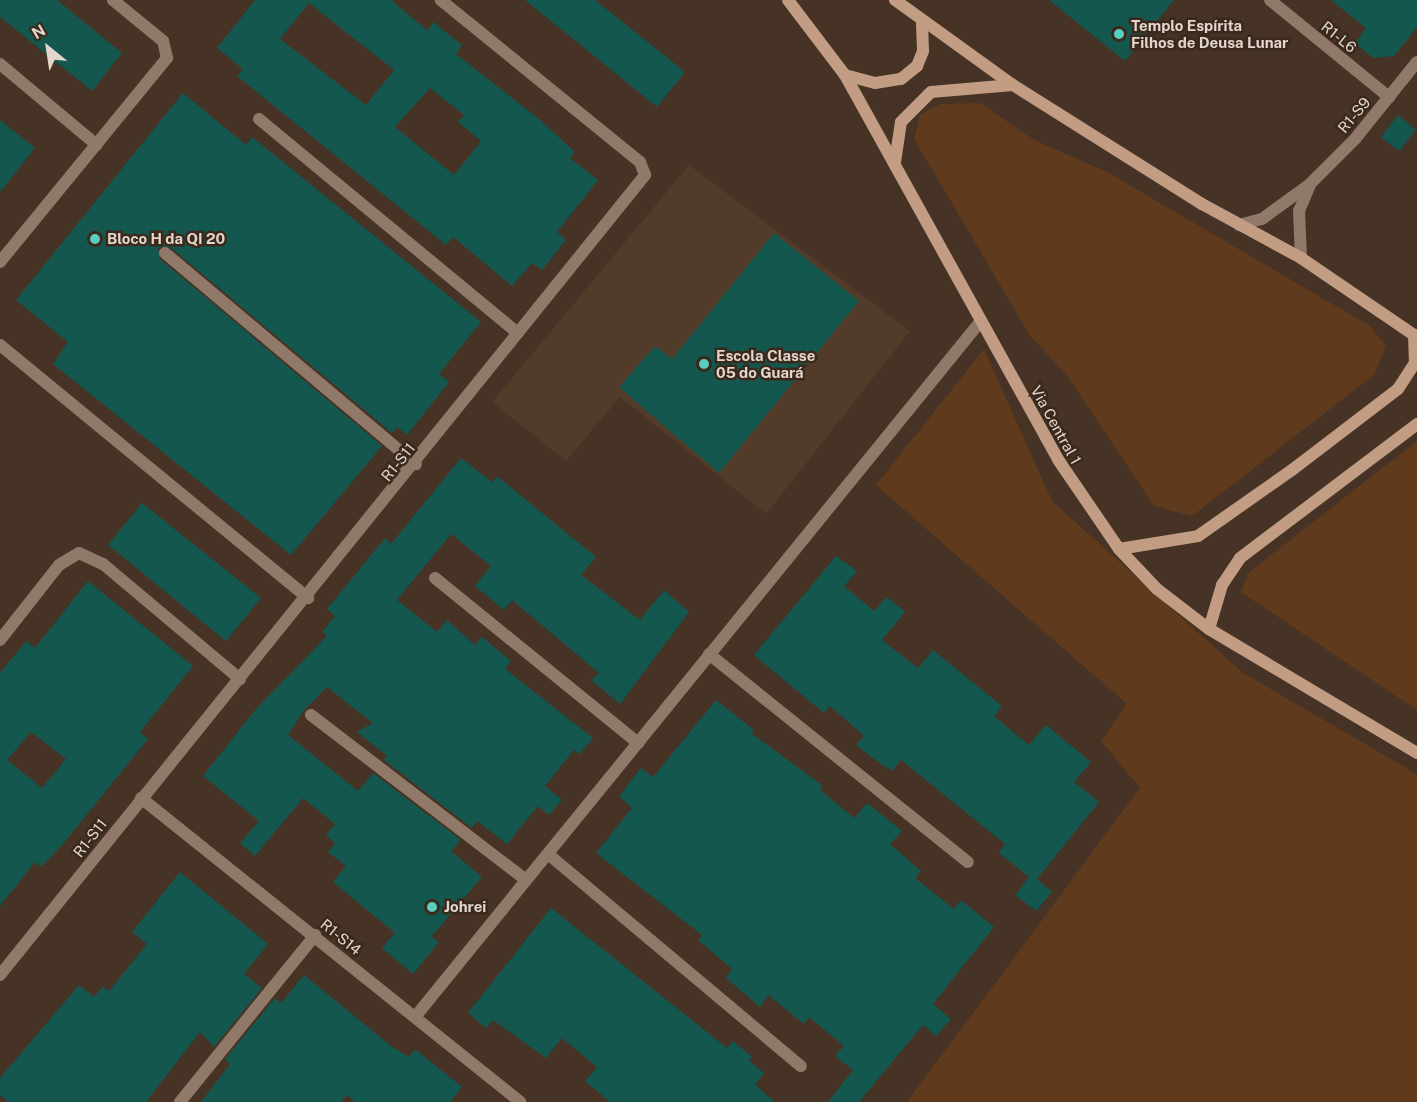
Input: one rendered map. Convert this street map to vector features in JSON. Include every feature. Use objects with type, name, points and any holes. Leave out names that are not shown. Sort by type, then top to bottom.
[{"type":"main road","name":"Via Central 1","points":[[788,0],[845,75],[895,162],[980,322],[1080,497],[1119,549],[1157,588],[1209,628],[1417,753]]},
{"type":"main road","points":[[895,0],[922,23],[1013,85],[1239,225],[1301,258],[1416,336],[1415,363],[1398,389],[1292,470],[1198,536],[1119,549]]},
{"type":"main road","points":[[845,75],[875,83],[901,79],[917,66],[923,51],[922,23]]},
{"type":"main road","points":[[895,162],[901,122],[931,92],[1013,85]]},
{"type":"main road","points":[[1209,628],[1222,585],[1240,558],[1417,424]]},
{"type":"street","points":[[0,262],[167,58],[163,41],[113,0]]},
{"type":"street","name":"R1-S11","points":[[0,975],[141,798],[308,598],[518,333],[640,184],[645,169],[441,0]]},
{"type":"street","name":"R1-L6","points":[[1270,0],[1389,97]]},
{"type":"street","name":"R1-S9","points":[[1239,225],[1262,219],[1310,184],[1389,97],[1417,62]]},
{"type":"street","points":[[0,64],[97,145]]},
{"type":"street","points":[[259,118],[518,333]]},
{"type":"street","name":"R1-S9","points":[[1301,258],[1299,211],[1310,184]]},
{"type":"street","points":[[165,253],[416,464]]},
{"type":"street","points":[[415,1017],[980,322]]},
{"type":"street","points":[[0,345],[308,598]]},
{"type":"street","points":[[0,640],[59,565],[79,553],[103,564],[240,679]]},
{"type":"street","points":[[435,578],[638,743]]},
{"type":"street","points":[[709,654],[968,862]]},
{"type":"street","points":[[311,715],[526,880]]},
{"type":"street","name":"R1-S14","points":[[141,798],[315,935],[518,1102]]},
{"type":"street","points":[[548,854],[801,1066]]},
{"type":"street","points":[[180,1102],[315,935]]},
{"type":"shaded area","points":[[980,103],[1036,141],[1107,172],[1370,326],[1386,346],[1374,375],[1192,516],[1154,506],[1067,375],[1031,337],[914,139],[920,115],[940,104]]},
{"type":"shaded area","name":"Escola Classe 05 do Guará","points":[[689,165],[910,331],[766,514],[620,397],[566,461],[492,402]]},
{"type":"shaded area","points":[[984,349],[1052,501],[1243,673],[1417,774],[1417,1102],[907,1102],[1140,788],[1101,741],[1127,704],[876,485]]},
{"type":"shaded area","points":[[1417,441],[1417,710],[1241,592],[1249,572]]},
{"type":"building","points":[[0,0],[57,0],[122,53],[92,91],[0,17]]},
{"type":"building","points":[[255,0],[391,0],[428,31],[433,22],[462,45],[456,54],[539,119],[575,152],[570,158],[598,180],[557,232],[566,240],[542,270],[532,263],[512,286],[453,237],[446,245],[237,76],[243,69],[217,48]],"holes":[[[309,3],[394,70],[366,105],[280,39]],[[430,88],[464,115],[458,122],[481,141],[454,175],[395,127]]]},
{"type":"building","points":[[525,0],[595,0],[685,72],[657,107]]},
{"type":"building","name":"Templo Espírita Filhos de Deusa Lunar","points":[[1049,0],[1174,0],[1125,61]]},
{"type":"building","points":[[1331,0],[1417,0],[1417,27],[1394,56],[1373,58],[1355,43],[1366,28]]},
{"type":"building","points":[[183,93],[246,145],[252,137],[481,322],[439,374],[449,382],[407,435],[397,427],[392,433],[170,247],[158,248],[160,259],[382,446],[291,555],[53,364],[68,342],[16,300]]},
{"type":"building","points":[[1398,115],[1416,130],[1399,151],[1381,137]]},
{"type":"building","points":[[0,120],[35,148],[0,192]]},
{"type":"building","points":[[774,233],[859,301],[719,473],[619,387],[655,346],[672,359]]},
{"type":"building","points":[[461,458],[492,482],[497,476],[596,557],[581,575],[640,620],[664,590],[689,612],[620,704],[591,680],[599,673],[512,600],[504,610],[475,586],[491,566],[451,534],[397,600],[437,632],[447,620],[475,645],[482,637],[511,661],[505,669],[593,738],[580,754],[574,750],[545,786],[562,800],[549,815],[538,806],[507,844],[477,821],[472,828],[384,760],[387,756],[357,732],[373,723],[327,687],[304,710],[288,735],[358,791],[373,773],[461,840],[451,851],[482,877],[431,937],[439,942],[413,974],[382,948],[395,933],[333,882],[346,866],[328,852],[335,843],[326,835],[335,824],[303,798],[255,856],[240,843],[259,821],[203,776],[256,709],[327,636],[322,632],[335,616],[327,609],[385,538],[391,544]]},
{"type":"building","points":[[142,503],[261,598],[226,641],[108,545]]},
{"type":"building","points":[[836,556],[857,571],[844,586],[874,611],[887,597],[905,612],[882,640],[918,668],[933,650],[1002,706],[994,716],[1029,745],[1046,725],[1091,762],[1074,782],[1099,802],[1037,879],[1052,892],[1036,911],[1015,895],[1029,877],[999,853],[1005,844],[901,760],[892,771],[882,765],[856,745],[864,736],[830,706],[824,713],[754,655]]},
{"type":"building","points":[[88,581],[193,666],[140,732],[148,739],[63,844],[41,867],[35,862],[0,906],[0,673],[26,641],[35,648]],"holes":[[[31,732],[66,759],[42,788],[7,760]]]},
{"type":"building","points":[[716,700],[754,730],[751,733],[823,786],[820,790],[854,818],[867,803],[902,831],[890,844],[921,871],[915,878],[954,909],[961,900],[994,927],[933,1004],[951,1019],[936,1036],[923,1025],[859,1102],[828,1102],[853,1070],[835,1056],[844,1046],[809,1017],[804,1024],[768,995],[760,1007],[726,978],[732,969],[698,940],[702,935],[596,853],[632,808],[619,796],[641,768],[653,777]]},
{"type":"building","points":[[180,872],[268,944],[244,974],[262,988],[214,1047],[200,1032],[146,1102],[8,1102],[0,1095],[0,1078],[79,985],[94,997],[103,986],[109,991],[147,944],[132,932]]},
{"type":"building","points":[[551,908],[727,1048],[733,1041],[752,1057],[749,1061],[764,1073],[755,1085],[775,1102],[610,1102],[585,1081],[597,1067],[562,1038],[546,1058],[493,1020],[486,1028],[468,1013]]},
{"type":"building","points":[[304,975],[391,1046],[409,1057],[415,1049],[462,1087],[450,1102],[355,1102],[347,1095],[341,1102],[201,1102],[230,1064],[225,1059],[275,998],[281,1003]]},
{"type":"place","name":"Templo Espírita Filhos de Deusa Lunar","points":[[1119,34]]},
{"type":"place","name":"Bloco H da QI 20","points":[[95,239]]},
{"type":"place","name":"Escola Classe 05 do Guará","points":[[704,364]]},
{"type":"place","name":"Johrei","points":[[432,907]]}]
